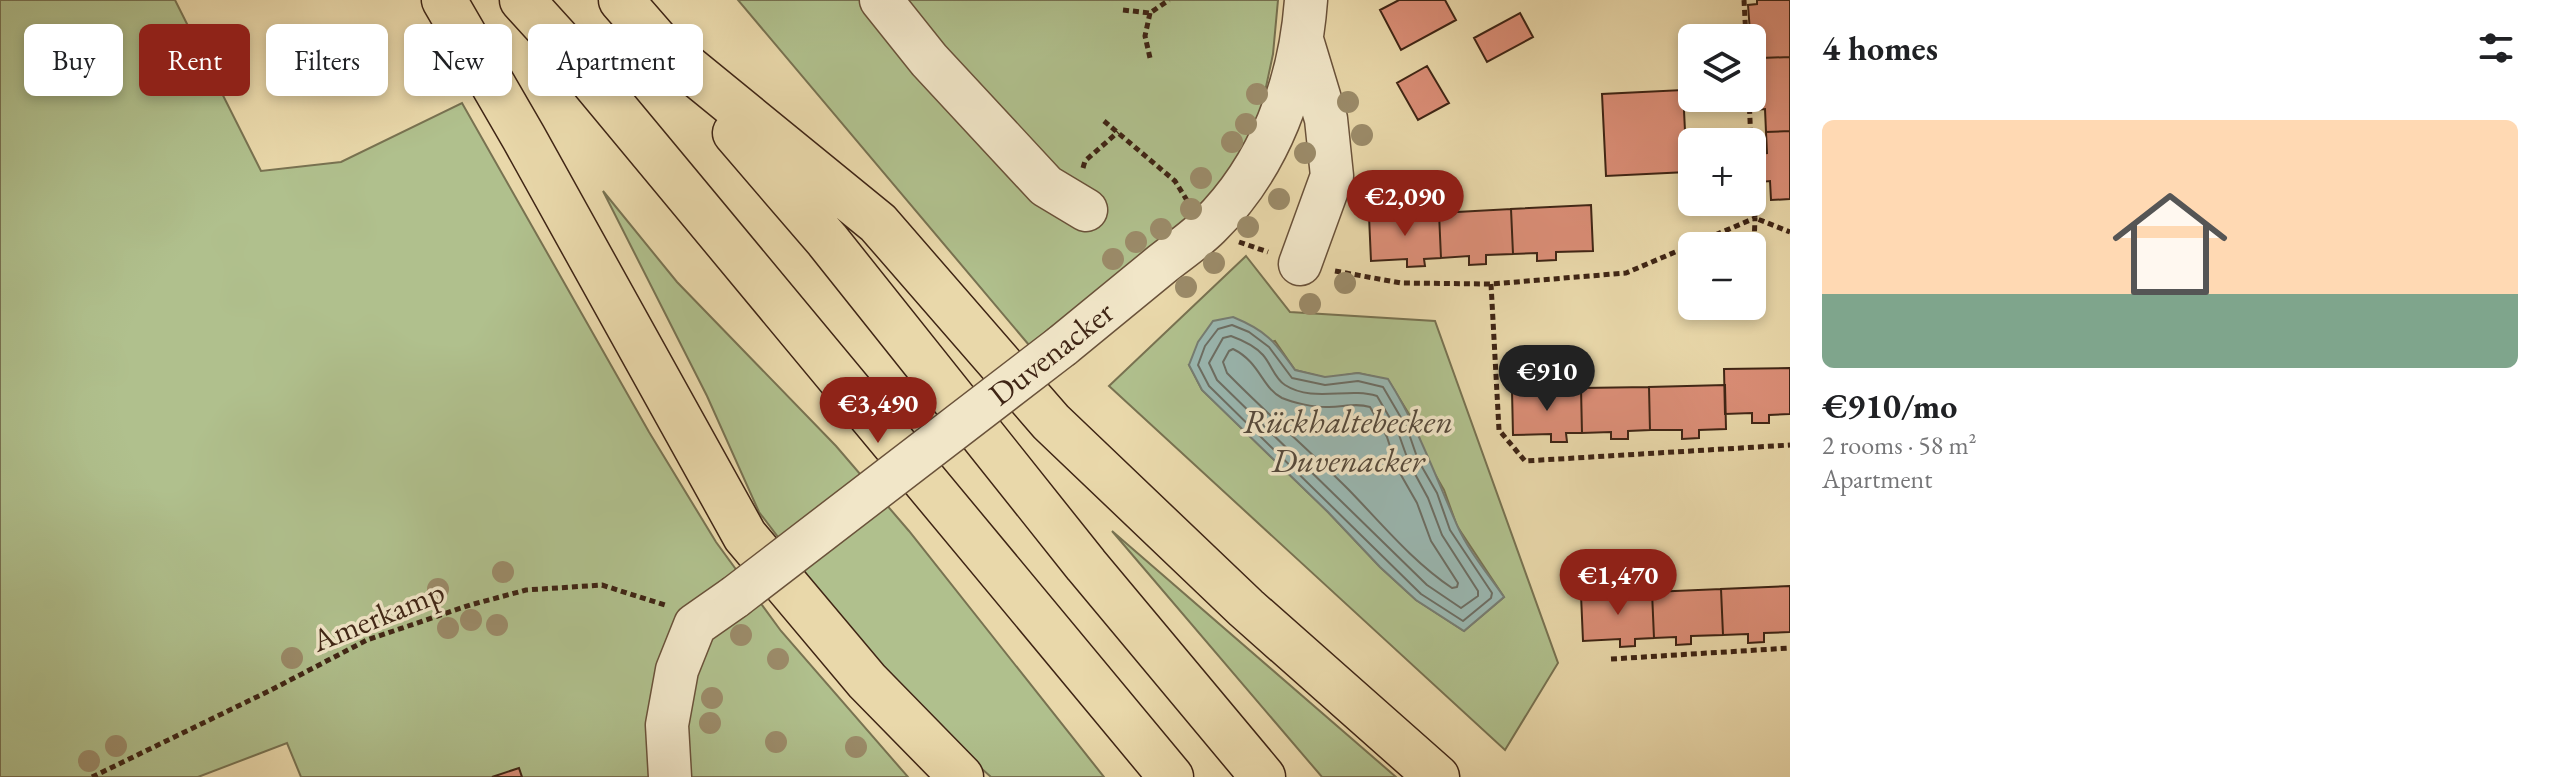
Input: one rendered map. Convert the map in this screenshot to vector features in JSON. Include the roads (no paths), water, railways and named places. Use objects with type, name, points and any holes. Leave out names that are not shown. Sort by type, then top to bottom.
[{"type":"highway","points":[[444,0],[745,536],[867,681],[961,777]]},
{"type":"highway","points":[[522,0],[562,44],[1171,777]]},
{"type":"highway","points":[[621,0],[642,24]]},
{"type":"highway","points":[[703,80],[878,223],[1051,422],[1246,608],[1437,777]]},
{"type":"highway","points":[[703,95],[827,240],[1086,565],[1263,777]]},
{"type":"street","points":[[881,0],[929,60],[1046,186],[1086,210]]},
{"type":"street","name":"Duvenacker","points":[[670,777],[667,725],[677,670],[695,625],[1062,346],[1210,225],[1269,145],[1289,96],[1303,41],[1306,0]]},
{"type":"street","name":"Duvenacker","points":[[1300,264],[1332,176],[1326,119],[1303,41]]},
{"type":"water","name":"Rückhaltebecken Duvenacker","points":[[1233,317],[1269,338],[1295,370],[1325,377],[1358,373],[1388,379],[1417,432],[1472,553],[1504,597],[1464,631],[1416,600],[1380,567],[1202,390],[1189,365],[1198,342],[1213,321]]}]
